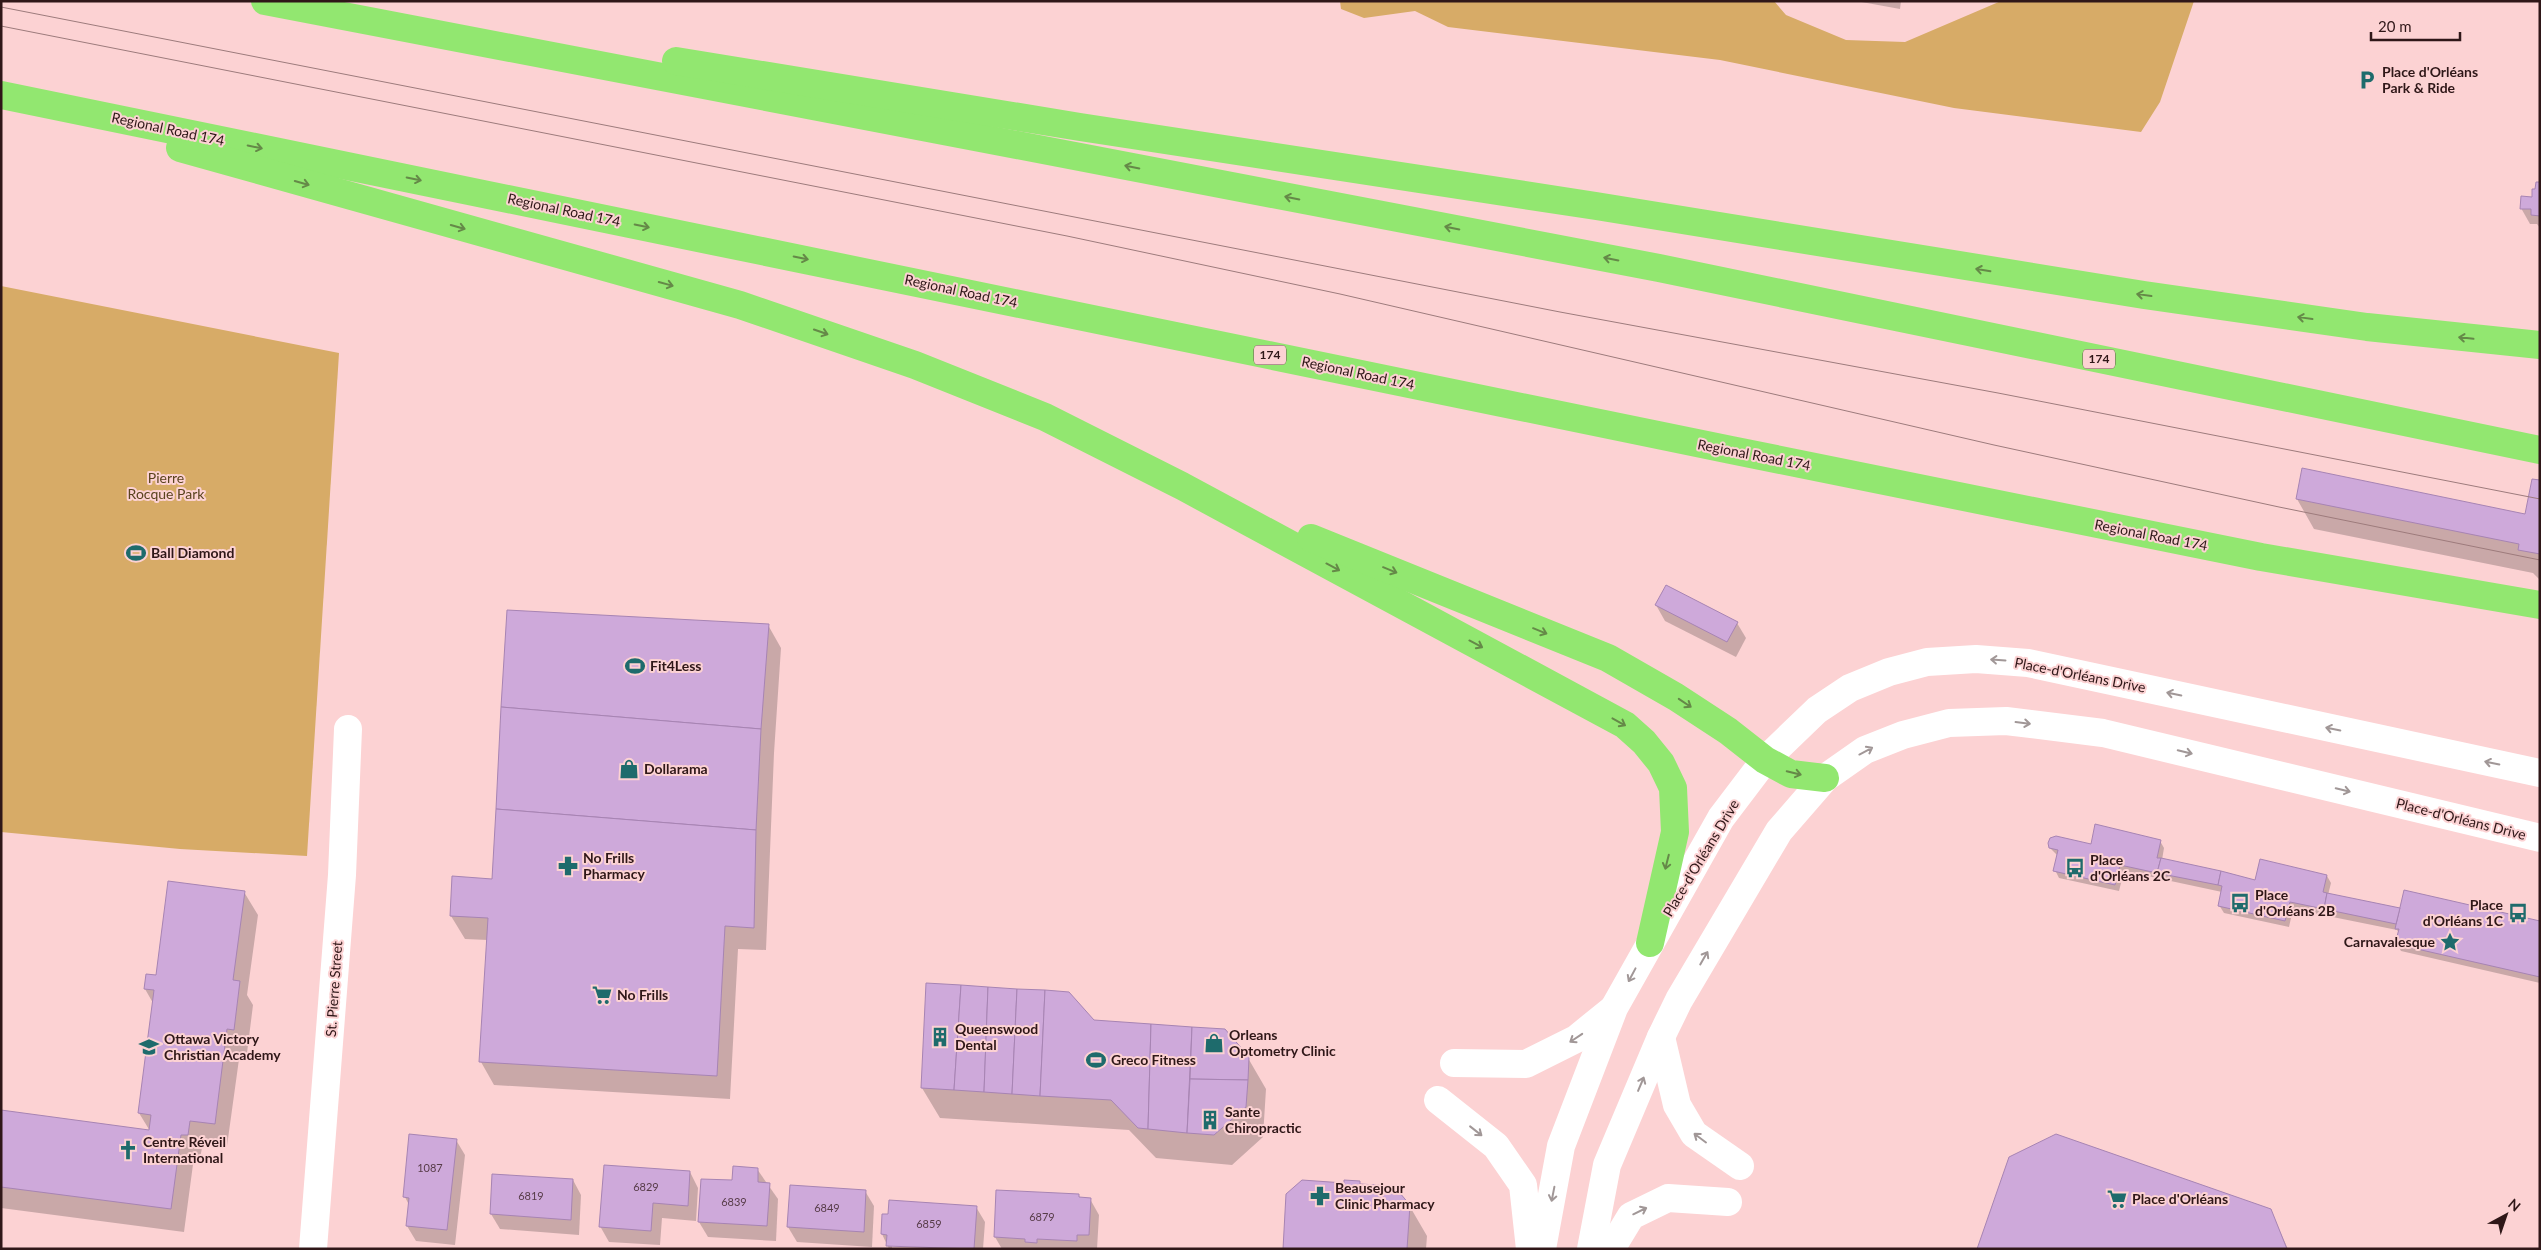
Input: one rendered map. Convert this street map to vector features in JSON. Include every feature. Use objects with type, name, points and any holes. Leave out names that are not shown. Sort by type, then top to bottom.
[{"type":"highway","name":"174","points":[[265,1],[1659,268],[2540,450]]},
{"type":"highway","points":[[295,1],[1070,126],[1596,206],[2144,295],[2366,327],[2540,346]]},
{"type":"highway","name":"Regional Road 174","points":[[1,95],[2261,557],[2540,605]]},
{"type":"highway","points":[[1,103],[84,121],[740,304],[915,365],[1045,418],[1182,486],[1625,725],[1644,742],[1661,763],[1673,788],[1675,832],[1650,943]]},
{"type":"highway","points":[[1659,268],[1845,293],[2540,432]]},
{"type":"highway","points":[[1182,486],[1608,658],[1676,697],[1728,731],[1764,760],[1791,774],[1825,778]]},
{"type":"main road","name":"Place-d'Orléans Drive","points":[[1542,1249],[1561,1146],[1614,1008],[1721,818],[1764,760],[1817,710],[1850,688],[1889,672],[1927,662],[1976,659],[2028,662],[2540,773]]},
{"type":"main road","name":"Place-d'Orléans Drive","points":[[1591,1249],[1607,1165],[1660,1038],[1679,1000],[1774,839],[1825,778],[1865,750],[1903,735],[1948,723],[2006,721],[2104,733],[2540,838]]},
{"type":"main road","name":"St. Pierre Street","points":[[313,1249],[340,904],[348,729]]},
{"type":"main road","points":[[1454,1063],[1526,1064],[1576,1039],[1614,1008]]},
{"type":"main road","points":[[1660,1038],[1677,1105],[1694,1134],[1740,1166]]},
{"type":"main road","points":[[1438,1100],[1496,1146],[1523,1185],[1530,1249]]},
{"type":"main road","points":[[1611,1249],[1631,1216],[1668,1198],[1728,1202]]},
{"type":"green space","points":[[1340,1],[1774,1],[1786,15],[1846,40],[1905,42],[2001,1],[2194,1],[2160,102],[2141,132],[1954,108],[1720,60],[1448,27],[1415,11],[1364,18],[1341,9]]},
{"type":"green space","name":"Pierre Rocque Park","points":[[1,286],[339,353],[307,856],[180,849],[1,832]]},
{"type":"building","points":[[2536,182],[2540,182],[2540,216],[2531,215],[2531,209],[2520,209],[2521,196],[2532,197],[2532,189],[2535,189]]},
{"type":"building","points":[[2302,468],[2525,514],[2532,479],[2540,480],[2540,554],[2518,550],[2519,544],[2296,499]]},
{"type":"building","points":[[1666,585],[1738,622],[1727,642],[1655,605]]},
{"type":"building","name":"Fit4Less","points":[[507,610],[769,624],[761,729],[501,707]]},
{"type":"building","name":"Dollarama","points":[[501,707],[761,729],[756,830],[496,809]]},
{"type":"building","name":"No Frills","points":[[496,809],[756,830],[754,928],[725,926],[717,1076],[479,1062],[488,918],[450,916],[452,876],[492,879]]},
{"type":"building","points":[[2095,824],[2161,840],[2157,858],[2161,858],[2157,873],[2120,865],[2115,885],[2053,871],[2058,850],[2049,848],[2050,838],[2056,836],[2091,844]]},
{"type":"building","points":[[2161,858],[2221,871],[2218,885],[2157,873]]},
{"type":"building","points":[[2260,859],[2327,875],[2323,892],[2327,893],[2324,909],[2290,902],[2285,921],[2218,906],[2222,886],[2218,885],[2221,871],[2255,880]]},
{"type":"building","points":[[168,881],[245,891],[233,980],[240,981],[234,1030],[227,1029],[215,1124],[190,1121],[188,1135],[181,1135],[171,1209],[1,1187],[1,1110],[149,1130],[151,1115],[138,1113],[154,990],[144,989],[146,974],[156,975]]},
{"type":"building","points":[[2404,890],[2540,921],[2540,977],[2395,944],[2399,929],[2395,929]]},
{"type":"building","points":[[2327,893],[2400,908],[2396,924],[2324,909]]},
{"type":"building","name":"Queenswood Dental","points":[[926,983],[961,985],[954,1090],[921,1088]]},
{"type":"building","points":[[961,985],[988,987],[984,1092],[954,1090]]},
{"type":"building","points":[[988,987],[1017,989],[1012,1094],[984,1092]]},
{"type":"building","points":[[1017,989],[1045,990],[1040,1096],[1012,1094]]},
{"type":"building","name":"Greco Fitness","points":[[1045,990],[1069,992],[1094,1020],[1151,1024],[1148,1129],[1138,1128],[1111,1100],[1040,1096]]},
{"type":"building","points":[[1151,1024],[1192,1027],[1187,1133],[1148,1129]]},
{"type":"building","name":"Orleans Optometry Clinic","points":[[1192,1027],[1225,1029],[1249,1057],[1248,1080],[1190,1079]]},
{"type":"building","name":"Sante Chiropractic","points":[[1190,1079],[1248,1080],[1246,1107],[1214,1135],[1187,1133]]},
{"type":"building","points":[[409,1134],[457,1139],[447,1230],[406,1226],[409,1198],[403,1197]]},
{"type":"building","name":"Place d'Orléans","points":[[2056,1134],[2271,1209],[2287,1249],[1977,1249],[2009,1157]]},
{"type":"building","points":[[604,1165],[690,1171],[688,1206],[653,1203],[651,1231],[599,1227]]},
{"type":"building","points":[[733,1166],[758,1168],[758,1182],[770,1183],[767,1226],[698,1222],[701,1179],[732,1180]]},
{"type":"building","points":[[492,1174],[573,1179],[571,1220],[490,1214]]},
{"type":"building","points":[[1302,1180],[1344,1183],[1344,1180],[1360,1181],[1360,1184],[1394,1186],[1410,1205],[1407,1249],[1283,1249],[1286,1194]]},
{"type":"building","points":[[790,1185],[866,1190],[864,1232],[787,1227]]},
{"type":"building","points":[[996,1190],[1079,1194],[1079,1197],[1091,1198],[1089,1235],[1077,1235],[1077,1241],[1037,1239],[1037,1243],[1025,1242],[1025,1239],[994,1237]]},
{"type":"building","points":[[889,1200],[977,1206],[974,1249],[886,1246],[887,1235],[881,1234],[882,1214],[888,1214]]},
{"type":"tram line","points":[[1,7],[1560,312],[1998,393],[2540,499]]},
{"type":"tram line","points":[[1,26],[1067,236],[1340,294],[1994,445],[2279,507],[2540,560]]},
{"type":"place","name":"Place d'Orléans Park & Ride","points":[[2367,80]]},
{"type":"place","name":"Ball Diamond","points":[[136,553]]},
{"type":"place","name":"Fit4Less","points":[[635,666]]},
{"type":"place","name":"Dollarama","points":[[629,769]]},
{"type":"place","name":"No Frills Pharmacy","points":[[568,866]]},
{"type":"place","name":"Place d'Orléans 2C","points":[[2075,868]]},
{"type":"place","name":"Place d'Orléans 2B","points":[[2240,903]]},
{"type":"place","name":"Place d'Orléans 1C","points":[[2518,913]]},
{"type":"place","name":"Carnavalesque","points":[[2450,942]]},
{"type":"place","name":"No Frills","points":[[602,995]]},
{"type":"place","name":"Queenswood Dental","points":[[940,1037]]},
{"type":"place","name":"Orleans Optometry Clinic","points":[[1214,1043]]},
{"type":"place","name":"Ottawa Victory Christian Academy","points":[[149,1047]]},
{"type":"place","name":"Greco Fitness","points":[[1096,1060]]},
{"type":"place","name":"Sante Chiropractic","points":[[1210,1120]]},
{"type":"place","name":"Centre Réveil International","points":[[128,1150]]},
{"type":"place","name":"Beausejour Clinic Pharmacy","points":[[1320,1196]]},
{"type":"place","name":"Place d'Orléans","points":[[2117,1199]]}]
